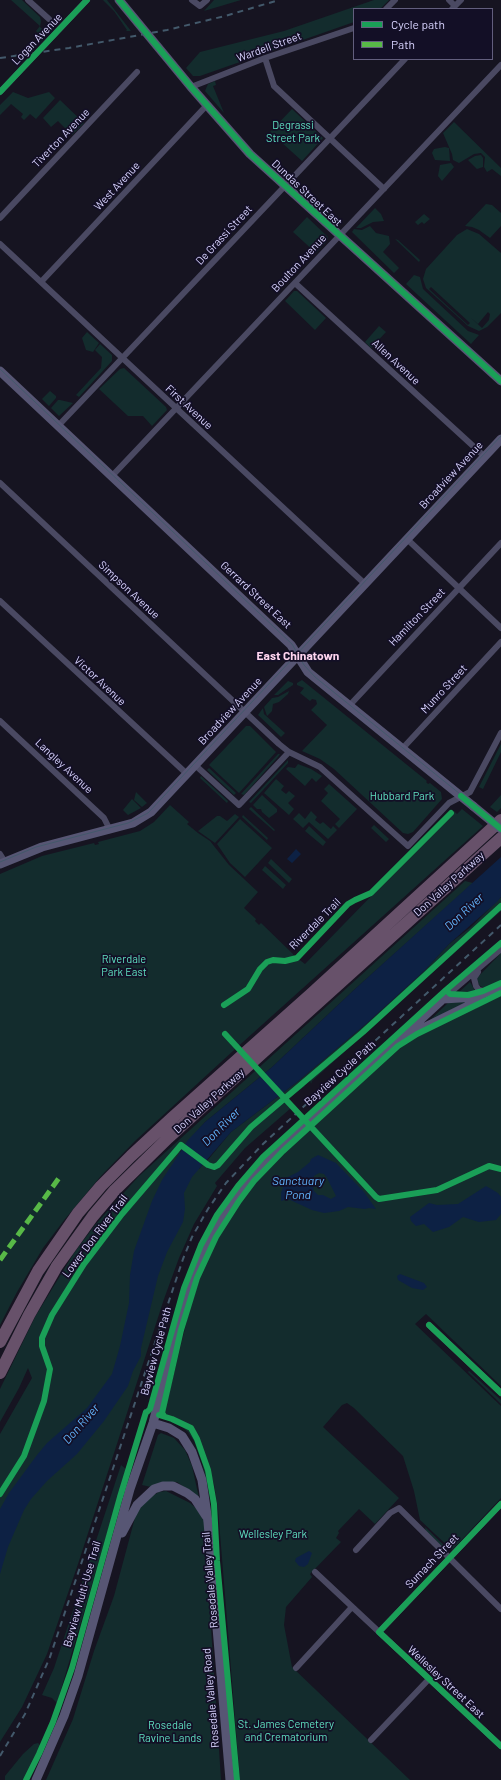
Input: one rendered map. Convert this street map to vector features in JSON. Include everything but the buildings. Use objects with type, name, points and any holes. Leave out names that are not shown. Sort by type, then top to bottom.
[{"type":"highway","name":"Don Valley Parkway","points":[[0,1342],[38,1271],[55,1245],[78,1213],[106,1181],[172,1118],[501,820]]},
{"type":"highway","name":"Don Valley Parkway","points":[[0,1373],[32,1308],[57,1266],[93,1216],[115,1190],[168,1138],[501,838]]},
{"type":"main road","name":"Dundas Street East","points":[[119,0],[191,87],[250,154],[501,381]]},
{"type":"main road","name":"Gerrard Street East","points":[[0,371],[291,645],[308,672],[501,829]]},
{"type":"main road","name":"Broadview Avenue","points":[[2,860],[42,847],[133,824],[144,818],[501,439]]},
{"type":"main road","points":[[36,1780],[62,1723],[71,1696],[112,1550],[136,1471],[153,1423],[181,1316],[197,1266],[208,1242],[232,1202],[266,1161],[443,999],[467,999],[501,986]]},
{"type":"main road","points":[[395,1042],[501,990]]},
{"type":"main road","name":"Rosedale Valley Road","points":[[153,1423],[176,1431],[187,1442],[199,1470],[208,1522],[230,1780]]},
{"type":"main road","points":[[112,1550],[137,1504],[154,1489],[163,1486],[173,1486],[195,1499],[208,1522]]},
{"type":"street","points":[[28,0],[49,19]]},
{"type":"street","name":"Logan Avenue","points":[[0,92],[87,0]]},
{"type":"street","points":[[192,0],[197,5],[205,2]]},
{"type":"street","points":[[387,8],[395,0]]},
{"type":"street","points":[[449,0],[454,7],[461,0]]},
{"type":"street","name":"Wardell Street","points":[[191,87],[265,58],[353,28]]},
{"type":"street","points":[[265,58],[274,86],[384,188]]},
{"type":"street","name":"De Grassi Street","points":[[58,426],[404,60]]},
{"type":"street","name":"Boulton Avenue","points":[[112,476],[501,65]]},
{"type":"street","name":"Tiverton Avenue","points":[[0,218],[137,72]]},
{"type":"street","name":"West Avenue","points":[[41,282],[207,105]]},
{"type":"street","name":"First Avenue","points":[[0,244],[365,584]]},
{"type":"street","name":"Allen Avenue","points":[[295,283],[484,456]]},
{"type":"street","name":"Simpson Avenue","points":[[0,483],[289,752],[320,767],[408,846],[449,803],[461,796]]},
{"type":"street","points":[[408,539],[501,628]]},
{"type":"street","name":"Hamilton Street","points":[[349,706],[501,544]]},
{"type":"street","name":"Victor Avenue","points":[[0,602],[187,774]]},
{"type":"street","name":"Munro Street","points":[[402,749],[501,642]]},
{"type":"street","name":"Langley Avenue","points":[[0,721],[104,818],[110,830]]},
{"type":"street","points":[[461,796],[470,792],[474,786],[501,733]]},
{"type":"street","points":[[195,765],[239,805],[289,752]]},
{"type":"street","points":[[443,999],[501,949]]},
{"type":"street","points":[[482,966],[474,982],[479,990],[491,991]]},
{"type":"street","points":[[429,1325],[501,1393]]},
{"type":"street","name":"Sumach Street","points":[[379,1632],[501,1504]]},
{"type":"street","points":[[356,1550],[390,1513],[398,1508],[501,1609]]},
{"type":"street","name":"Wellesley Street East","points":[[315,1572],[501,1746]]},
{"type":"street","points":[[296,1668],[352,1607]]},
{"type":"street","points":[[371,1740],[429,1679]]},
{"type":"green space","points":[[11,0],[22,0],[40,17],[41,21],[40,27],[44,31],[40,35],[36,31],[40,26]]},
{"type":"green space","points":[[103,0],[107,0],[131,31],[126,31],[127,30],[114,11]]},
{"type":"green space","points":[[214,0],[241,0],[204,11]]},
{"type":"green space","points":[[374,0],[389,0],[381,8],[353,8],[353,22],[200,76],[193,76],[186,68],[200,52],[284,31]]},
{"type":"green space","points":[[215,81],[216,85],[213,86],[224,113],[205,91],[208,84]]},
{"type":"green space","points":[[13,92],[28,98],[49,92],[55,98],[36,119],[30,114],[24,120],[21,117],[23,114],[11,104],[0,115],[0,105]]},
{"type":"green space","points":[[60,100],[84,123],[72,135],[58,121],[51,127],[43,118]]},
{"type":"green space","name":"Degrassi Street Park","points":[[292,109],[323,138],[302,161],[270,132]]},
{"type":"green space","points":[[454,122],[501,168],[501,176],[492,169],[487,172],[484,167],[485,157],[481,153],[474,154],[459,163],[453,160],[443,133]]},
{"type":"green space","points":[[445,147],[449,148],[450,161],[435,160],[432,153],[434,149]]},
{"type":"green space","points":[[481,155],[483,158],[483,167],[477,169],[468,160],[475,156]]},
{"type":"green space","points":[[451,163],[454,167],[442,181],[438,176],[440,165]]},
{"type":"green space","points":[[486,204],[492,205],[501,213],[501,226],[490,238],[479,230],[465,226]]},
{"type":"green space","points":[[375,208],[381,214],[384,221],[373,222],[361,228],[356,228]]},
{"type":"green space","points":[[424,214],[430,219],[424,224],[422,222],[418,225],[415,222]]},
{"type":"green space","points":[[307,217],[328,237],[327,241],[316,253],[293,232]]},
{"type":"green space","points":[[370,226],[376,233],[389,236],[390,244],[383,252],[399,268],[394,273],[352,232],[354,229],[362,230]]},
{"type":"green space","points":[[467,229],[479,234],[501,253],[501,313],[487,327],[479,331],[468,326],[426,288],[423,279],[426,269],[457,235]],"holes":[[[431,287],[470,323],[468,325],[429,289]],[[488,312],[490,314],[489,320],[482,328],[470,317],[478,324]]]},
{"type":"green space","points":[[395,239],[420,260],[419,262]]},
{"type":"green space","points":[[414,275],[420,277],[423,289],[468,331],[479,335],[471,344],[406,284]]},
{"type":"green space","points":[[294,291],[297,291],[326,318],[315,330],[285,301]]},
{"type":"green space","points":[[379,326],[386,332],[371,348],[365,342]]},
{"type":"green space","points":[[87,332],[99,343],[93,352],[86,350],[82,338]]},
{"type":"green space","points":[[100,344],[112,355],[112,361],[79,397],[76,395],[101,368],[102,357],[95,350]]},
{"type":"green space","points":[[124,368],[166,407],[167,410],[152,426],[143,416],[128,416],[99,389],[120,369]]},
{"type":"green space","points":[[50,391],[56,396],[56,398],[49,406],[42,399]]},
{"type":"green space","points":[[58,400],[73,403],[59,416],[51,408]]},
{"type":"green space","name":"Hubbard Park","points":[[302,680],[427,781],[426,782],[428,784],[430,783],[441,792],[442,799],[413,832],[408,834],[403,833],[334,769],[320,759],[302,751],[327,725],[311,710],[317,704],[316,700],[312,699],[310,701],[300,693],[304,688],[297,685],[297,683]]},
{"type":"green space","points":[[288,681],[293,683],[293,685],[278,695],[274,695]]},
{"type":"green space","points":[[289,691],[288,694],[279,702],[273,704],[272,711],[267,716],[264,707],[272,698],[278,697]]},
{"type":"green space","points":[[263,708],[264,714],[285,733],[281,737],[258,715]]},
{"type":"green space","points":[[246,726],[250,726],[276,752],[239,793],[209,765]]},
{"type":"green space","points":[[501,744],[501,752],[483,789],[479,787]]},
{"type":"green space","points":[[278,754],[280,754],[244,795],[241,794]]},
{"type":"green space","points":[[288,760],[288,763],[251,803],[249,802]]},
{"type":"green space","points":[[298,764],[311,769],[322,776],[316,782],[312,778],[305,786],[286,769],[288,767],[295,768]]},
{"type":"green space","points":[[209,768],[236,793],[234,795],[207,770]]},
{"type":"green space","points":[[201,776],[228,801],[227,803],[200,778]]},
{"type":"green space","points":[[276,779],[284,786],[281,790],[286,794],[289,791],[295,796],[288,803],[294,809],[289,815],[264,793]]},
{"type":"green space","points":[[329,784],[357,809],[339,828],[335,824],[340,819],[321,801],[328,793],[324,789]]},
{"type":"green space","points":[[136,792],[147,803],[142,807],[134,800]]},
{"type":"green space","points":[[262,795],[277,809],[277,812],[269,818],[262,812],[261,809],[257,809],[253,805]]},
{"type":"green space","points":[[501,795],[501,808],[497,812],[490,807]]},
{"type":"green space","points":[[132,799],[141,808],[128,815],[123,810]]},
{"type":"green space","name":"Riverdale Park East","points":[[170,805],[189,822],[187,824],[210,841],[229,865],[258,892],[244,908],[256,919],[255,921],[259,925],[261,923],[293,955],[305,964],[454,811],[457,814],[462,809],[483,826],[233,1051],[135,1141],[100,1177],[43,1248],[17,1292],[0,1325],[0,874],[42,856],[94,843],[95,845],[99,844],[98,842],[140,831],[154,822]]},
{"type":"green space","points":[[251,807],[275,830],[274,831],[249,809]]},
{"type":"green space","points":[[311,811],[317,817],[315,820],[320,824],[323,822],[331,829],[333,826],[337,830],[328,839],[309,822],[303,828],[293,819],[299,813],[305,819]]},
{"type":"green space","points":[[235,814],[239,817],[215,843],[198,831],[217,816],[220,816],[227,821]]},
{"type":"green space","points":[[243,815],[268,838],[267,840],[242,817]]},
{"type":"green space","points":[[240,819],[272,848],[245,877],[230,863],[217,844]]},
{"type":"green space","points":[[374,825],[389,839],[386,842],[371,828]]},
{"type":"green space","points":[[309,826],[326,842],[323,846],[305,831]]},
{"type":"green space","points":[[271,859],[292,879],[289,883],[268,863]]},
{"type":"green space","points":[[265,866],[286,885],[283,889],[262,870]]},
{"type":"green space","points":[[465,881],[473,883],[355,989],[271,1068],[205,1122],[186,1144],[180,1143],[175,1148],[199,1169],[204,1163],[214,1169],[220,1166],[241,1138],[303,1084],[305,1086],[285,1101],[291,1108],[245,1148],[215,1183],[217,1186],[194,1224],[179,1258],[164,1299],[78,1564],[47,1654],[22,1707],[0,1742],[0,1434],[32,1378],[28,1368],[19,1388],[0,1422],[0,1389],[35,1317],[74,1253],[95,1225],[138,1177]]},
{"type":"green space","points":[[501,897],[501,904],[368,1026],[241,1135],[217,1165],[214,1166],[207,1161],[231,1132],[297,1082],[367,1023],[424,971],[449,944],[471,927]]},
{"type":"green space","points":[[501,907],[501,911],[312,1081],[311,1084],[310,1080],[312,1076],[366,1030]]},
{"type":"green space","points":[[501,953],[501,981],[485,988],[482,987],[479,985],[477,978]]},
{"type":"green space","points":[[470,982],[476,992],[458,993]]},
{"type":"green space","points":[[501,996],[501,1386],[426,1314],[415,1324],[501,1406],[501,1498],[452,1550],[420,1520],[414,1491],[403,1456],[354,1408],[347,1403],[342,1405],[323,1427],[399,1498],[375,1524],[359,1509],[338,1531],[339,1533],[336,1538],[341,1542],[310,1574],[312,1577],[286,1607],[284,1625],[292,1667],[410,1780],[240,1780],[218,1509],[214,1484],[193,1428],[164,1414],[190,1308],[202,1272],[219,1235],[232,1214],[259,1178],[278,1158],[405,1044],[429,1030]]},
{"type":"green space","points":[[468,1001],[428,1022],[449,1002]]},
{"type":"green space","points":[[469,1371],[501,1400],[501,1404],[468,1372]]},
{"type":"green space","points":[[164,1419],[185,1426],[193,1432],[206,1465],[211,1491],[209,1491],[202,1463],[194,1441],[188,1432],[181,1426]]},
{"type":"green space","points":[[161,1433],[174,1438],[185,1450],[192,1466],[199,1498],[177,1482],[162,1482],[151,1487],[142,1485],[158,1435]]},
{"type":"green space","points":[[121,1465],[126,1469],[57,1703],[52,1698],[42,1695],[54,1668]]},
{"type":"green space","name":"Rosedale Ravine Lands","points":[[166,1491],[190,1503],[197,1509],[204,1521],[221,1780],[46,1780],[73,1719],[94,1651],[114,1596],[136,1514],[139,1507],[152,1496],[159,1492]]},
{"type":"green space","points":[[425,1527],[448,1549],[447,1551],[426,1532]]},
{"type":"green space","points":[[38,1743],[41,1746],[24,1780],[5,1780],[5,1776],[23,1754],[34,1744]]},
{"type":"water","points":[[296,849],[301,854],[292,863],[287,859]]},
{"type":"water","name":"Don River","points":[[501,857],[501,897],[497,902],[449,944],[424,971],[367,1023],[297,1082],[231,1132],[192,1177],[184,1193],[185,1209],[183,1222],[167,1252],[158,1276],[141,1348],[141,1356],[133,1371],[128,1386],[104,1421],[77,1454],[47,1481],[31,1499],[24,1510],[8,1547],[0,1574],[0,1509],[9,1493],[37,1455],[47,1443],[87,1408],[112,1374],[120,1346],[129,1303],[130,1275],[134,1251],[152,1201],[162,1180],[188,1140],[205,1122],[271,1068],[355,989]]},
{"type":"water","name":"Sanctuary Pond","points":[[318,1155],[336,1163],[364,1192],[376,1209],[348,1207],[339,1211],[324,1213],[312,1210],[288,1199],[281,1201],[281,1193],[286,1178],[298,1172],[310,1162],[311,1159]],"holes":[[[319,1173],[324,1174],[336,1196],[331,1199],[323,1195],[318,1195],[314,1191],[312,1181],[314,1176]]]},
{"type":"water","points":[[486,1186],[498,1193],[501,1197],[501,1214],[496,1220],[479,1222],[463,1217],[449,1227],[433,1232],[424,1224],[416,1226],[411,1221],[410,1217],[429,1203],[437,1205],[458,1204]]},
{"type":"water","points":[[400,1274],[424,1283],[427,1287],[423,1290],[412,1288],[398,1280],[397,1276]]},
{"type":"water","points":[[309,1551],[312,1553],[308,1564],[304,1567],[299,1566],[295,1561],[296,1558]]},
{"type":"tram line","points":[[0,369],[292,644],[304,665],[315,677],[501,827]]},
{"type":"tram line","points":[[0,862],[36,847],[128,823],[148,813],[501,436]]},
{"type":"railway","points":[[0,58],[69,48],[167,30],[225,16],[279,0]]},
{"type":"railway","points":[[0,1756],[25,1714],[50,1657],[183,1259],[192,1237],[208,1209],[226,1183],[263,1144],[501,925]]},
{"type":"marked path","points":[[0,1260],[59,1178]]},
{"type":"cycle path","points":[[0,92],[87,0]]},
{"type":"cycle path","points":[[119,0],[191,87],[250,154],[501,381]]},
{"type":"cycle path","points":[[461,796],[501,829]]},
{"type":"cycle path","name":"Riverdale Trail","points":[[224,1005],[248,989],[260,969],[267,962],[273,960],[285,961],[297,958],[348,904],[371,893],[451,813]]},
{"type":"cycle path","name":"Lower Don River Trail","points":[[0,1494],[24,1456],[44,1401],[50,1369],[42,1346],[42,1338],[52,1315],[84,1264],[122,1214],[181,1145],[208,1165],[214,1167],[218,1165],[251,1127],[363,1032],[501,906]]},
{"type":"cycle path","name":"Bayview Cycle Path","points":[[26,1780],[53,1722],[72,1668],[120,1497],[146,1412],[150,1409],[184,1288],[201,1245],[217,1215],[238,1186],[263,1157],[446,990],[501,943]]},
{"type":"cycle path","points":[[446,990],[450,994],[468,995],[483,991],[501,983]]},
{"type":"cycle path","points":[[164,1416],[162,1413],[181,1330],[197,1278],[216,1237],[254,1181],[283,1151],[398,1046],[417,1034],[501,993]]},
{"type":"cycle path","points":[[225,1034],[379,1199],[437,1190],[489,1166],[501,1169]]},
{"type":"cycle path","points":[[429,1325],[501,1393]]},
{"type":"cycle path","name":"Rosedale Valley Trail","points":[[159,1415],[191,1428],[197,1439],[208,1470],[214,1504],[217,1561],[237,1780]]},
{"type":"cycle path","points":[[501,1504],[379,1632],[501,1746]]},
{"type":"district","name":"East Chinatown","points":[[298,656]]},
{"type":"park label","name":"Wellesley Park","points":[[273,1534]]},
{"type":"park label","name":"St. James Cemetery and Crematorium","points":[[286,1730]]}]
